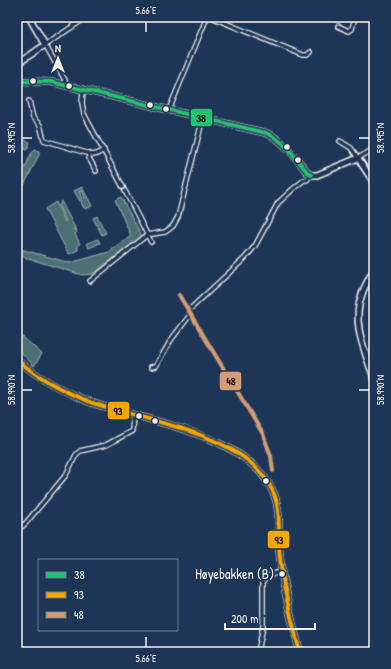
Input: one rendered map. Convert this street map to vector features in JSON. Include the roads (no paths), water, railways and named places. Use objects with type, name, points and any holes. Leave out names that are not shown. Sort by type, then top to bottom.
[{"type":"highway","points":[[17,357],[40,375],[69,393]]},
{"type":"highway","points":[[17,360],[57,388],[98,405],[182,429],[215,441],[242,457],[259,471],[269,484],[276,503],[282,571],[300,652]]},
{"type":"main road","points":[[17,64],[46,46],[29,17]]},
{"type":"main road","points":[[17,81],[42,81],[266,133],[275,137],[285,145],[309,173],[320,174],[358,158],[374,183]]},
{"type":"main road","points":[[374,269],[362,293],[358,320],[359,332],[374,378]]},
{"type":"street","points":[[65,86],[65,80],[46,46],[87,17]]},
{"type":"street","points":[[169,110],[207,17]]},
{"type":"street","points":[[211,17],[300,54],[307,55],[311,52]]},
{"type":"street","points":[[338,26],[349,31],[352,29],[355,17]]},
{"type":"street","points":[[83,90],[82,103],[84,114],[123,187]]},
{"type":"street","points":[[29,101],[33,118],[40,125],[44,140],[95,155],[104,150]]},
{"type":"street","points":[[90,281],[147,235],[165,232],[173,226],[178,217],[203,118]]},
{"type":"street","points":[[340,141],[351,148],[358,158],[374,149]]},
{"type":"street","points":[[89,154],[89,158],[96,171]]},
{"type":"street","points":[[188,311],[245,258],[255,246],[278,203],[304,180],[307,180],[309,173]]},
{"type":"street","points":[[125,191],[151,242]]},
{"type":"street","points":[[179,295],[263,434],[271,456],[274,471]]},
{"type":"street","points":[[151,367],[156,366],[171,340],[190,315]]},
{"type":"street","points":[[17,530],[25,524],[66,475],[76,455],[80,451],[106,445],[132,431],[133,415]]},
{"type":"street","points":[[258,652],[263,626],[263,581],[268,576],[282,571]]},
{"type":"place","name":"Høyebakken (B)","points":[[282,574]]}]
